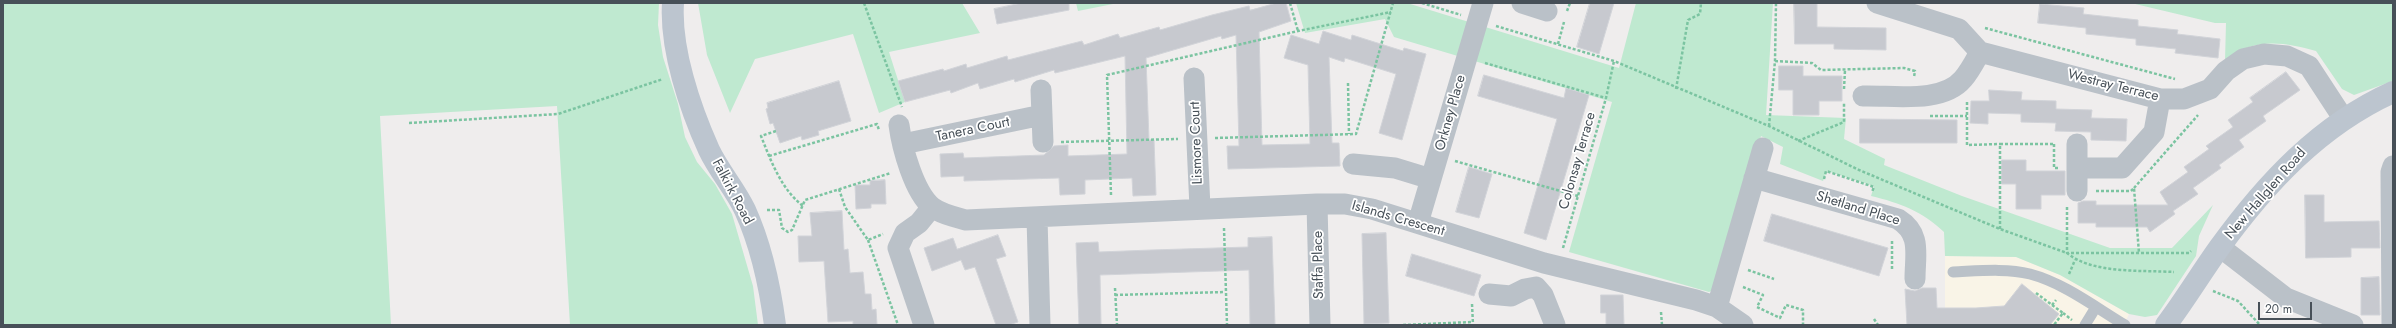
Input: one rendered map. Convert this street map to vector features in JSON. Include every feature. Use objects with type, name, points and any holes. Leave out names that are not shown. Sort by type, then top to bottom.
[{"type":"street","name":"Falkirk Road","points":[[673,3],[672,24],[684,79],[710,150],[744,210],[771,293],[775,325]]},
{"type":"street","points":[[1522,3],[1547,11]]},
{"type":"street","points":[[1850,96],[1936,95],[1952,89],[1963,79],[1980,52],[1959,29],[1878,3]]},
{"type":"street","name":"Orkney Place","points":[[1418,223],[1481,12]]},
{"type":"street","name":"Westray Terrace","points":[[1980,52],[2160,99],[2184,99],[2210,89],[2226,71],[2243,59],[2264,54],[2287,56],[2309,66],[2343,118]]},
{"type":"street","name":"Lismore Court","points":[[1194,78],[1200,208]]},
{"type":"street","points":[[1041,90],[1043,142]]},
{"type":"street","name":"New Hallglen Road","points":[[2166,325],[2220,247],[2269,186],[2306,147],[2343,118],[2393,92]]},
{"type":"street","points":[[2077,168],[2122,168],[2154,132],[2160,99]]},
{"type":"street","name":"Tanera Court","points":[[901,135],[1042,114]]},
{"type":"street","name":"Islands Crescent","points":[[901,135],[918,190],[932,206],[946,215],[966,220],[1037,218],[1223,207],[1345,204],[1372,209],[1551,264],[1717,307],[1743,325]]},
{"type":"street","points":[[2077,144],[2077,191]]},
{"type":"street","points":[[1717,307],[1763,148]]},
{"type":"street","points":[[1354,164],[1395,168],[1431,179]]},
{"type":"street","points":[[2392,325],[2391,172],[2393,166]]},
{"type":"street","name":"Shetland Place","points":[[1754,178],[1898,219],[1907,224],[1915,236],[1915,279]]},
{"type":"street","name":"Staffa Place","points":[[1317,204],[1320,325]]},
{"type":"street","points":[[924,325],[898,248],[905,233],[919,223],[932,206]]},
{"type":"street","points":[[1037,218],[1040,325]]},
{"type":"street","points":[[2220,247],[2286,298],[2353,325]]},
{"type":"street","points":[[1536,288],[1551,264]]},
{"type":"street","points":[[1481,297],[1511,296],[1525,289],[1536,288]]},
{"type":"street","points":[[1536,288],[1542,295],[1554,325]]},
{"type":"lane","points":[[1953,272],[1989,270],[2030,274],[2064,288],[2125,325]]},
{"type":"lane","points":[[2085,325],[2096,308]]},
{"type":"path","points":[[864,3],[903,112],[901,135]]},
{"type":"path","points":[[1290,3],[1298,31]]},
{"type":"path","points":[[1043,142],[1356,134],[1393,3]]},
{"type":"path","points":[[1422,3],[1481,12],[1558,44],[1614,61],[1676,89],[1769,126],[1859,170],[2000,229],[2067,253],[2189,253],[2193,248]]},
{"type":"path","points":[[1558,44],[1570,3]]},
{"type":"path","points":[[1676,89],[1688,20],[1700,14],[1701,3]]},
{"type":"path","points":[[1769,126],[1775,61],[1776,3]]},
{"type":"path","points":[[1959,29],[1967,22],[2182,80]]},
{"type":"path","points":[[1467,58],[1606,98]]},
{"type":"path","name":"Colonsay Terrace","points":[[1551,264],[1578,196],[1606,98],[1614,61]]},
{"type":"path","points":[[1775,61],[1812,63],[1821,70],[1904,68],[1915,71],[1914,95]]},
{"type":"path","points":[[1798,141],[1844,122],[1850,96],[1845,70]]},
{"type":"path","points":[[409,123],[558,114],[684,79]]},
{"type":"path","points":[[1963,79],[1967,105],[1968,145],[2077,144]]},
{"type":"path","points":[[1348,83],[1349,134]]},
{"type":"path","points":[[2077,191],[2131,191],[2202,111]]},
{"type":"path","points":[[769,156],[877,124],[881,137]]},
{"type":"path","points":[[776,131],[761,136],[769,156],[789,193],[803,206]]},
{"type":"path","points":[[2000,144],[2000,229]]},
{"type":"path","points":[[1438,156],[1578,196]]},
{"type":"path","points":[[744,210],[778,210],[782,228],[788,232],[792,230],[805,200],[910,166]]},
{"type":"path","points":[[2134,188],[2139,253]]},
{"type":"path","points":[[839,189],[845,207],[868,240],[898,325]]},
{"type":"path","points":[[1223,207],[1227,325]]},
{"type":"path","points":[[2067,221],[2067,253],[2075,260],[2108,268],[2174,272]]},
{"type":"path","points":[[868,240],[886,234]]},
{"type":"path","points":[[1892,234],[1892,269]]},
{"type":"path","points":[[1742,266],[1746,270],[1774,279]]},
{"type":"path","points":[[1115,288],[1117,325]]},
{"type":"path","points":[[2213,291],[2238,301],[2260,325]]},
{"type":"path","points":[[1115,295],[1225,292]]},
{"type":"path","points":[[2036,293],[2063,313],[2054,325]]},
{"type":"path","points":[[1403,325],[1472,324],[1481,297]]},
{"type":"path","points":[[1757,308],[1780,318],[1786,305],[1803,310],[1803,325]]},
{"type":"path","points":[[1874,319],[1878,325]]},
{"type":"shaded area","points":[[1945,256],[2016,257],[2060,275],[2129,314],[2124,325],[1945,325]]},
{"type":"green space","points":[[3,3],[659,3],[658,25],[663,57],[678,104],[685,137],[697,162],[715,184],[732,214],[753,286],[758,325],[570,325],[557,106],[380,116],[391,325],[3,325]]},
{"type":"green space","points":[[698,3],[962,3],[980,33],[889,52],[905,102],[879,113],[853,34],[755,59],[730,113],[707,55]]},
{"type":"green space","points":[[1076,3],[1118,3],[1078,11]]},
{"type":"green space","points":[[1296,3],[1407,3],[1619,68],[1636,3],[1773,3],[1766,115],[1846,118],[1844,139],[1885,159],[1884,165],[1962,196],[2110,248],[2172,248],[2213,205],[2199,236],[2196,256],[2157,315],[2145,317],[2129,314],[2060,275],[2016,257],[1945,256],[1944,232],[1927,218],[1901,205],[1871,196],[1874,186],[1827,171],[1823,181],[1780,164],[1783,147],[1761,136],[1718,288],[1709,292],[1569,252],[1612,102],[1394,37],[1385,19],[1305,33]]},
{"type":"green space","points":[[2131,3],[2393,3],[2393,81],[2354,95],[2342,89],[2316,51],[2292,45],[2258,45],[2236,53],[2225,61],[2226,23],[2215,23]]},
{"type":"building","points":[[1022,3],[1069,3],[1069,10],[997,24],[994,9]]},
{"type":"building","points":[[1277,3],[1286,3],[1291,21],[1259,32],[1262,145],[1310,144],[1308,65],[1284,58],[1291,35],[1319,44],[1323,31],[1351,40],[1352,35],[1403,51],[1404,48],[1426,54],[1402,140],[1379,133],[1396,74],[1345,58],[1344,62],[1329,57],[1332,143],[1339,143],[1340,166],[1228,169],[1227,146],[1239,146],[1236,35],[1222,39],[1221,36],[1146,58],[1149,140],[1154,140],[1156,195],[1133,196],[1132,178],[1085,180],[1085,194],[1060,195],[1059,178],[964,181],[964,176],[941,177],[940,154],[963,153],[964,158],[1044,155],[1054,146],[1068,145],[1068,156],[1127,154],[1125,56],[1055,73],[1054,70],[1015,82],[1014,79],[980,89],[978,83],[951,93],[950,90],[905,102],[898,81],[943,69],[944,71],[966,64],[967,68],[1007,56],[1008,60],[1082,41],[1084,45],[1118,34],[1120,38],[1159,27],[1160,30],[1249,6],[1250,10]]},
{"type":"building","points":[[1590,3],[1614,3],[1599,54],[1577,47]]},
{"type":"building","points":[[1794,3],[1817,3],[1817,27],[1886,28],[1886,50],[1834,49],[1834,44],[1795,44]]},
{"type":"building","points":[[2040,4],[2084,8],[2083,14],[2138,20],[2138,26],[2178,30],[2177,34],[2220,39],[2218,58],[2175,53],[2176,49],[2136,45],[2136,39],[2086,34],[2086,28],[2038,23]]},
{"type":"building","points":[[1779,66],[1803,66],[1803,76],[1842,76],[1842,101],[1819,101],[1819,115],[1793,115],[1793,90],[1779,90]]},
{"type":"building","points":[[2286,72],[2300,90],[2263,116],[2266,121],[2239,140],[2244,147],[2219,165],[2221,168],[2193,188],[2198,194],[2173,211],[2175,214],[2150,232],[2147,227],[2096,227],[2096,223],[2078,223],[2078,203],[2083,201],[2096,201],[2096,205],[2168,205],[2160,192],[2188,172],[2184,167],[2209,149],[2206,146],[2233,127],[2228,120],[2253,102],[2250,98]]},
{"type":"building","points":[[1484,75],[1564,98],[1566,88],[1589,95],[1546,240],[1524,233],[1557,119],[1478,96]]},
{"type":"building","points":[[839,81],[851,121],[818,131],[819,135],[802,140],[801,136],[780,143],[773,123],[770,124],[766,109],[768,108],[767,103]]},
{"type":"building","points":[[1989,90],[2022,92],[2021,100],[2056,101],[2056,109],[2092,110],[2091,118],[2127,119],[2126,141],[2091,140],[2091,132],[2055,131],[2056,123],[2021,122],[2021,114],[1988,113],[1988,124],[1970,123],[1971,101],[1989,101]]},
{"type":"building","points":[[1860,119],[1957,120],[1957,143],[1860,143]]},
{"type":"building","points":[[2002,160],[2026,160],[2026,171],[2065,171],[2065,195],[2041,195],[2041,209],[2016,209],[2016,184],[2002,184]]},
{"type":"building","points":[[1469,167],[1492,174],[1479,218],[1456,212]]},
{"type":"building","points":[[885,180],[886,204],[871,204],[871,208],[856,209],[855,185],[870,185],[870,181]]},
{"type":"building","points":[[2305,195],[2324,195],[2324,222],[2379,221],[2380,248],[2351,248],[2351,257],[2306,258]]},
{"type":"building","points":[[842,211],[844,250],[848,249],[850,273],[863,272],[865,294],[871,294],[872,310],[876,309],[877,325],[853,325],[853,321],[828,322],[824,261],[799,262],[798,236],[812,236],[810,213]]},
{"type":"building","points":[[1772,214],[1888,248],[1879,276],[1764,241]]},
{"type":"building","points":[[1386,233],[1389,323],[1364,324],[1362,234]]},
{"type":"building","points":[[998,235],[1006,256],[996,259],[1018,322],[1009,325],[996,325],[975,267],[965,270],[961,260],[932,271],[924,248],[953,238],[957,249]]},
{"type":"building","points":[[1272,237],[1275,325],[1250,325],[1249,270],[1100,275],[1101,325],[1079,325],[1076,243],[1098,242],[1099,252],[1248,247],[1248,238]]},
{"type":"building","points":[[1412,254],[1481,275],[1474,296],[1406,276]]},
{"type":"building","points":[[2379,277],[2380,315],[2361,315],[2361,278]]},
{"type":"building","points":[[2022,284],[2059,314],[2050,325],[1907,325],[1905,289],[1915,291],[1922,288],[1936,288],[1937,308],[1976,308],[2004,306]]},
{"type":"building","points":[[1601,295],[1623,295],[1624,325],[1606,325],[1606,313],[1601,313]]}]
